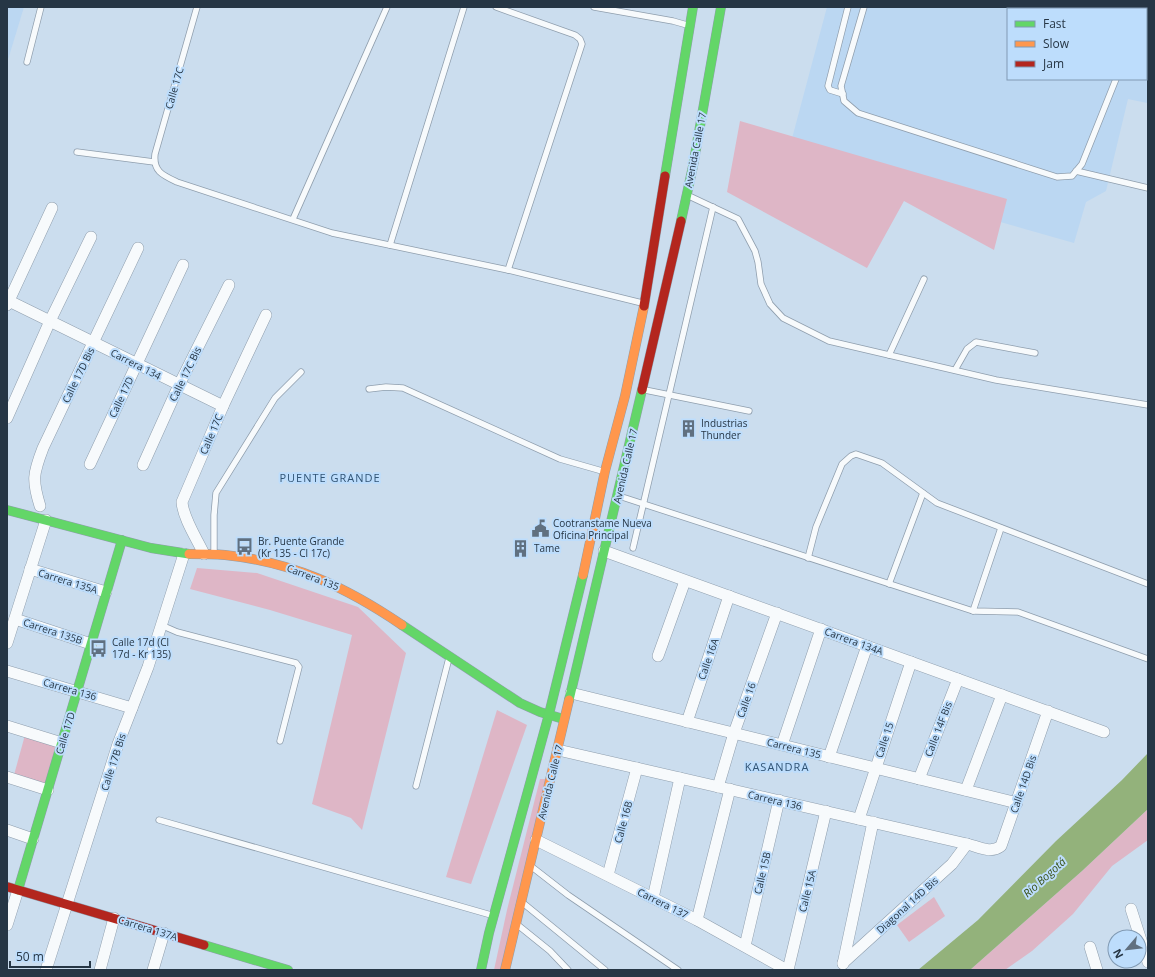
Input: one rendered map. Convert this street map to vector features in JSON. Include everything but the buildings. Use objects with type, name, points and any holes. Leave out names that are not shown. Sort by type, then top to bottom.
[{"type":"main road","name":"Avenida Calle 17","points":[[481,970],[494,915],[549,714],[587,557],[605,471],[625,396],[644,304],[693,7]]},
{"type":"main road","name":"Avenida Calle 17","points":[[505,970],[643,390],[687,195],[721,7]]},
{"type":"main road","name":"Carrera 135","points":[[7,510],[151,548],[184,554],[225,555],[300,570],[323,579],[376,607],[520,703],[565,720]]},
{"type":"main road","name":"Calle 17D","points":[[12,888],[33,839],[122,540]]},
{"type":"main road","name":"Carrera 137A","points":[[12,888],[288,970]]},
{"type":"street","points":[[8,302],[52,208]]},
{"type":"street","points":[[7,418],[50,321],[91,237]]},
{"type":"street","name":"Calle 17D Bis","points":[[40,506],[34,483],[35,469],[43,448],[138,248]]},
{"type":"street","name":"Calle 17D","points":[[90,464],[183,265]]},
{"type":"street","name":"Calle 17C Bis","points":[[142,465],[179,385],[229,285]]},
{"type":"street","name":"Carrera 134","points":[[8,302],[94,342],[223,406]]},
{"type":"street","name":"Calle 17C","points":[[209,554],[185,515],[182,508],[182,502],[223,406],[266,315]]},
{"type":"street","points":[[7,643],[46,520]]},
{"type":"street","name":"Carrera 134A","points":[[604,551],[1104,732]]},
{"type":"street","name":"Calle 17B Bis","points":[[46,970],[118,744],[148,667],[184,554]]},
{"type":"street","name":"Carrera 135A","points":[[30,569],[106,592]]},
{"type":"street","points":[[658,656],[686,581]]},
{"type":"street","name":"Calle 16A","points":[[687,722],[729,596]]},
{"type":"street","name":"Calle 16","points":[[718,786],[734,733],[777,613]]},
{"type":"street","name":"Carrera 135B","points":[[15,619],[91,644]]},
{"type":"street","points":[[782,745],[821,630]]},
{"type":"street","points":[[829,757],[867,646]]},
{"type":"street","name":"Calle 15","points":[[859,819],[910,662]]},
{"type":"street","name":"Carrera 136","points":[[7,671],[132,708]]},
{"type":"street","name":"Calle 14F Bis","points":[[919,779],[958,679]]},
{"type":"street","name":"Carrera 135","points":[[571,693],[1017,803]]},
{"type":"street","points":[[966,790],[1002,695]]},
{"type":"street","name":"Calle 14D Bis","points":[[991,851],[1002,846],[1048,711]]},
{"type":"street","points":[[7,726],[62,743]]},
{"type":"street","name":"Carrera 136","points":[[558,750],[779,800],[991,851]]},
{"type":"street","name":"Calle 16B","points":[[608,875],[638,768]]},
{"type":"street","points":[[7,777],[48,790]]},
{"type":"street","points":[[653,898],[680,778]]},
{"type":"street","points":[[697,920],[730,789]]},
{"type":"street","name":"Calle 15B","points":[[745,946],[779,800]]},
{"type":"street","name":"Calle 15A","points":[[787,970],[826,812]]},
{"type":"street","points":[[842,966],[873,822]]},
{"type":"street","points":[[7,830],[33,839]]},
{"type":"street","name":"Carrera 137","points":[[536,840],[697,920],[787,970]]},
{"type":"street","name":"Diagonal 14D Bis","points":[[842,966],[952,864],[967,844]]},
{"type":"street","name":"Calle 17D","points":[[7,925],[12,888]]},
{"type":"street","points":[[1131,909],[1148,962]]},
{"type":"street","points":[[100,970],[114,918]]},
{"type":"street","points":[[153,970],[164,933]]},
{"type":"street","points":[[1090,947],[1097,970]]},
{"type":"lane","points":[[27,62],[41,7]]},
{"type":"lane","name":"Calle 17C","points":[[154,162],[197,7]]},
{"type":"lane","points":[[293,219],[387,7]]},
{"type":"lane","points":[[390,245],[464,7]]},
{"type":"lane","points":[[496,7],[575,35],[580,39],[582,44],[508,270]]},
{"type":"lane","points":[[594,7],[607,8],[673,21],[689,26]]},
{"type":"lane","points":[[843,94],[830,90],[828,86],[848,7]]},
{"type":"lane","points":[[864,7],[841,86],[844,101],[858,113],[1057,177],[1072,176],[1082,164],[1116,80]]},
{"type":"lane","points":[[77,152],[154,162],[157,170],[165,177],[177,182],[332,232],[508,270],[644,304]]},
{"type":"lane","points":[[1076,171],[1148,188]]},
{"type":"lane","points":[[687,195],[738,219],[755,251],[761,284],[770,304],[783,318],[830,341],[996,380],[1148,405]]},
{"type":"lane","points":[[632,548],[713,207]]},
{"type":"lane","points":[[889,355],[924,279]]},
{"type":"lane","points":[[955,370],[967,349],[976,342],[1035,353]]},
{"type":"lane","points":[[209,554],[216,493],[275,398],[301,372]]},
{"type":"lane","points":[[369,389],[403,388],[560,459],[605,471]]},
{"type":"lane","points":[[643,390],[749,410]]},
{"type":"lane","points":[[808,558],[816,527],[842,464],[851,456],[856,454],[882,463],[937,503],[1148,584]]},
{"type":"lane","points":[[889,584],[923,493]]},
{"type":"lane","points":[[618,496],[973,612],[1018,612],[1148,659]]},
{"type":"lane","points":[[973,612],[1001,528]]},
{"type":"lane","points":[[161,625],[177,632],[296,663],[299,667],[280,741]]},
{"type":"lane","points":[[416,786],[449,657]]},
{"type":"lane","points":[[158,820],[494,915]]},
{"type":"lane","points":[[530,865],[568,895],[678,970]]},
{"type":"lane","points":[[521,900],[605,970]]},
{"type":"lane","points":[[515,924],[550,950],[568,970]]},
{"type":"shaded area","points":[[7,7],[24,7],[7,63]]},
{"type":"shaded area","points":[[827,7],[1148,7],[1147,103],[1128,99],[1106,191],[1086,202],[1074,243],[786,161]]},
{"type":"shaded area","points":[[740,121],[1007,199],[994,250],[904,201],[867,268],[727,192]]},
{"type":"shaded area","points":[[197,568],[257,573],[358,607],[406,653],[362,830],[351,818],[312,804],[352,635],[270,610],[190,589]]},
{"type":"shaded area","points":[[497,710],[527,725],[471,884],[446,877]]},
{"type":"shaded area","points":[[25,735],[57,745],[46,785],[14,775]]},
{"type":"shaded area","points":[[540,779],[546,779],[503,970],[494,970],[507,910]]},
{"type":"shaded area","points":[[1148,809],[1148,840],[1112,866],[1073,914],[1032,951],[1005,970],[970,970],[1082,871]]},
{"type":"shaded area","points":[[934,897],[945,916],[909,942],[897,925]]},
{"type":"water","name":"Río Bogotá","points":[[1148,753],[1148,809],[1082,871],[970,970],[918,970],[978,920],[1056,841],[1122,780]]},
{"type":"traffic: fast","points":[[665,176],[693,7]]},
{"type":"traffic: fast","points":[[681,221],[693,166],[721,7]]},
{"type":"traffic: fast","points":[[569,700],[642,390]]},
{"type":"traffic: fast","points":[[7,510],[151,548],[189,554]]},
{"type":"traffic: fast","points":[[18,890],[122,540]]},
{"type":"traffic: fast","points":[[481,970],[489,933],[549,714],[583,575]]},
{"type":"traffic: fast","points":[[402,625],[520,703],[540,712],[560,718]]},
{"type":"traffic: fast","points":[[204,945],[288,970]]},
{"type":"traffic: slow","points":[[583,575],[605,471],[625,396],[644,306]]},
{"type":"traffic: slow","points":[[189,554],[250,558],[296,570],[339,588],[381,611],[402,625]]},
{"type":"traffic: slow","points":[[505,970],[569,700]]},
{"type":"traffic: jam","points":[[644,306],[665,176]]},
{"type":"traffic: jam","points":[[642,390],[681,221]]},
{"type":"traffic: jam","points":[[8,887],[204,945]]},
{"type":"place","name":"Industrias Thunder","points":[[688,429]]},
{"type":"place","name":"Cootranstame Nueva Oficina Principal","points":[[540,529]]},
{"type":"place","name":"Br. Puente Grande (Kr 135 - Cl 17c)","points":[[245,547]]},
{"type":"place","name":"Tame","points":[[521,548]]},
{"type":"place","name":"Calle 17d (Cl 17d - Kr 135)","points":[[99,648]]},
{"type":"district","name":"PUENTE GRANDE","points":[[330,477]]},
{"type":"district","name":"KASANDRA","points":[[777,766]]}]
